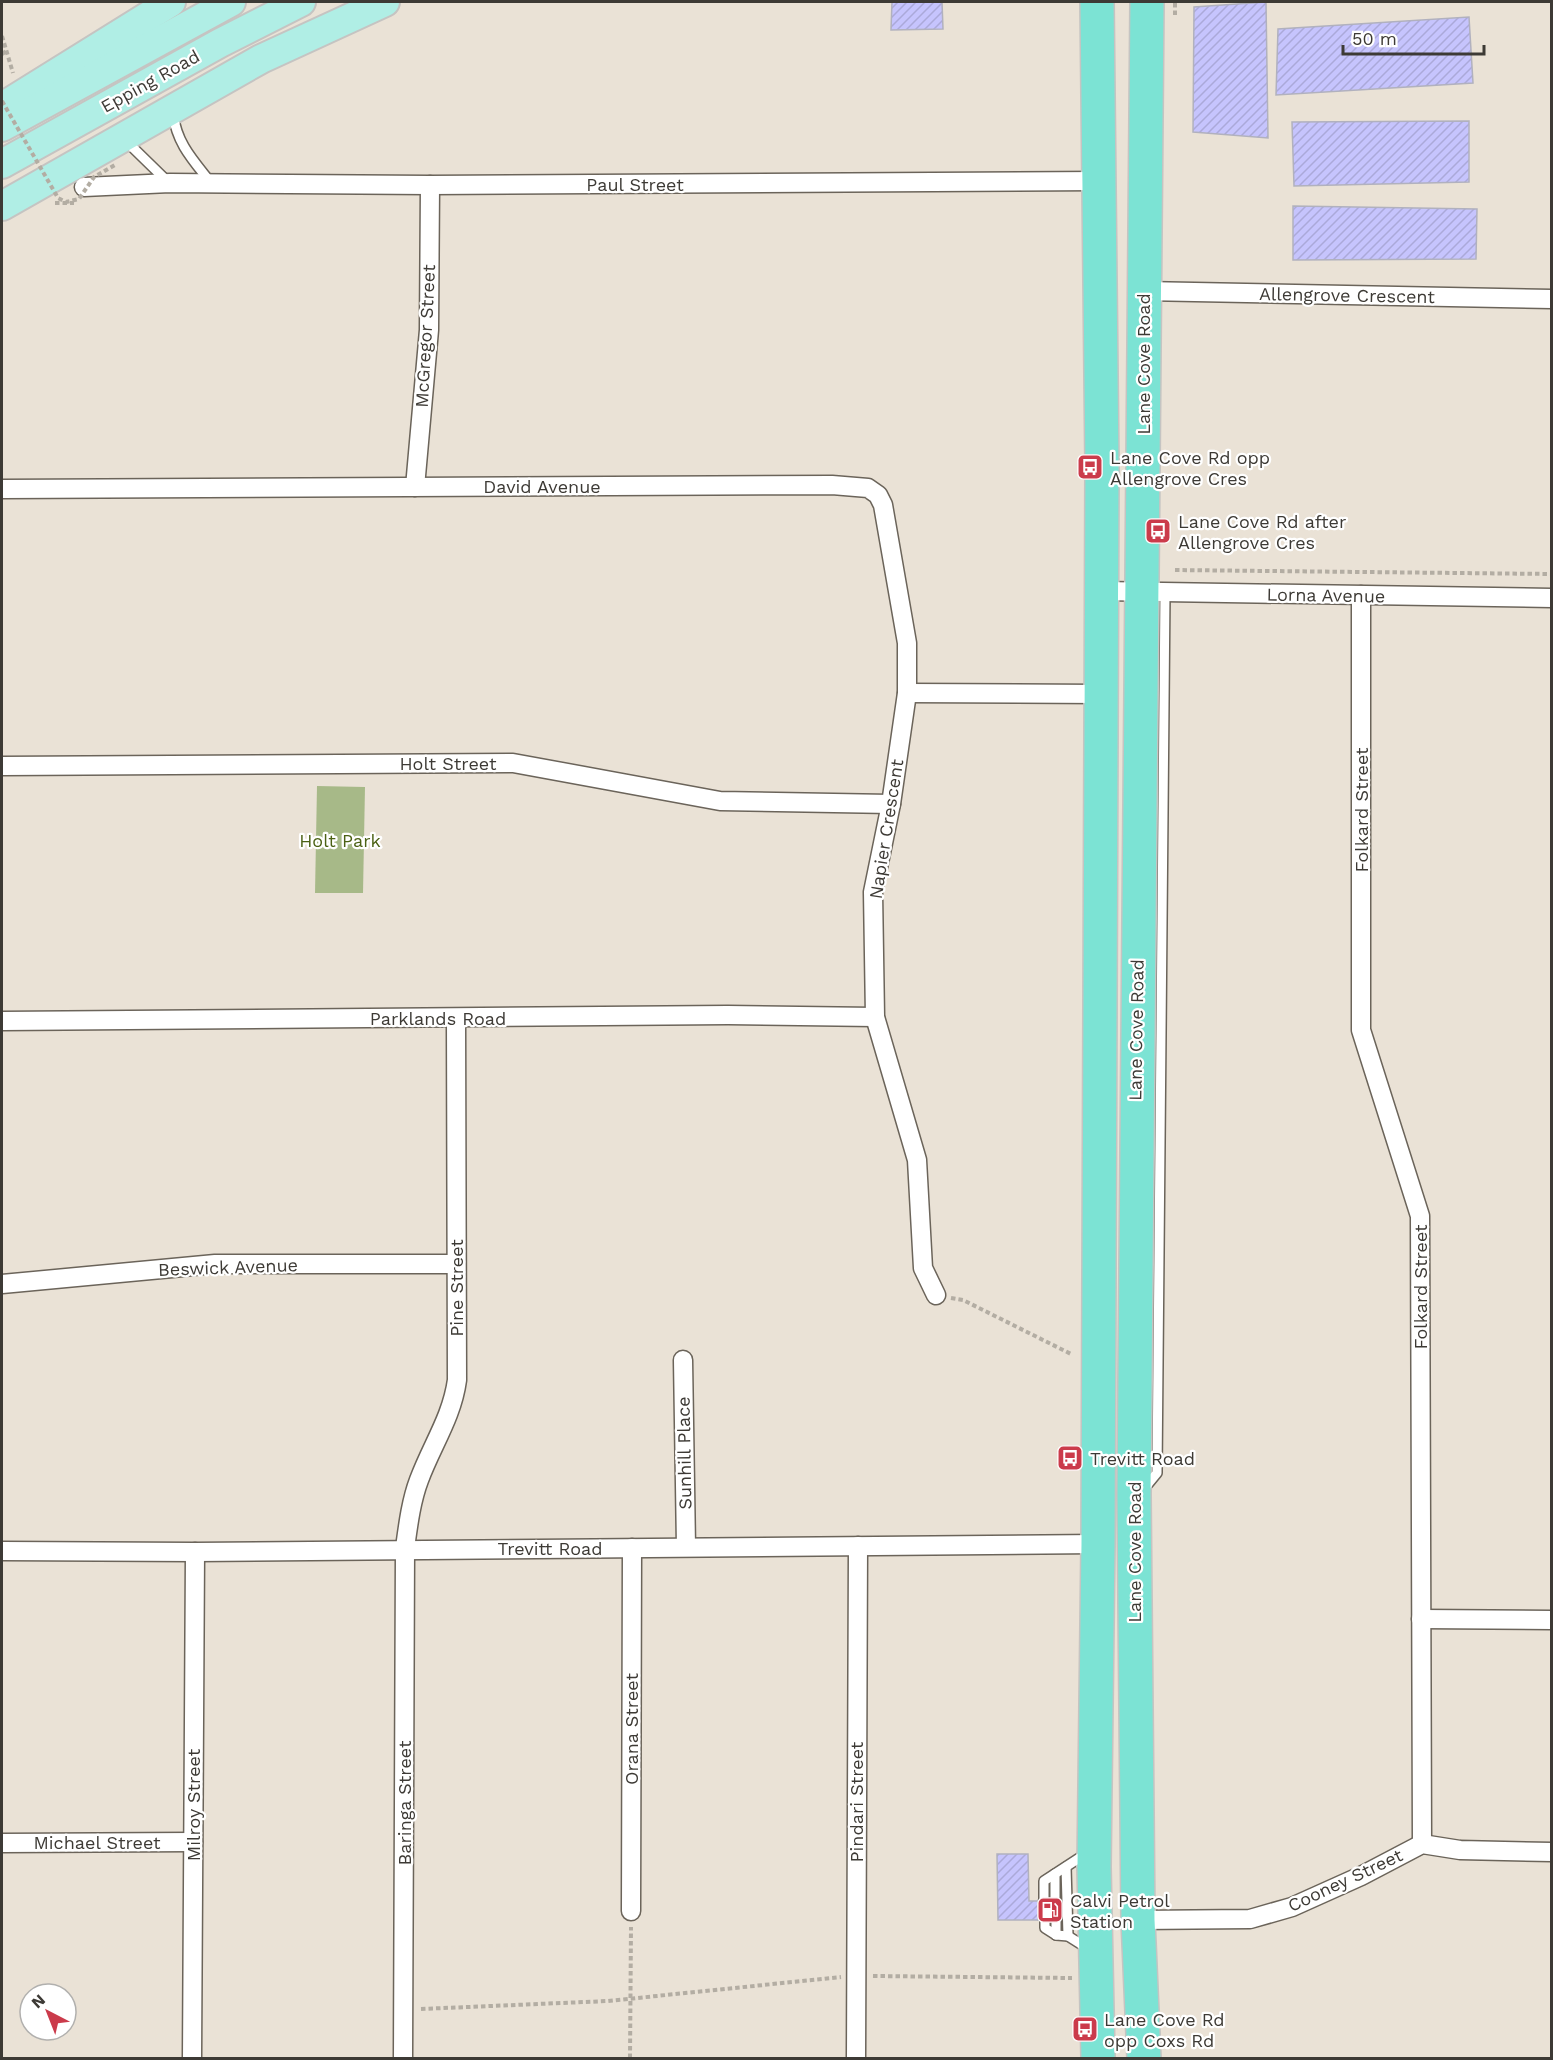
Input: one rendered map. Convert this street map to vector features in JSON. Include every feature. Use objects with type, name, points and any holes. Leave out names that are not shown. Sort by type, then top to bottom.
[{"type":"highway","name":"Lane Cove Road","points":[[1097,2],[1102,694],[1098,1544],[1094,1849],[1088,1966],[1098,2058]]},
{"type":"highway","name":"Lane Cove Road","points":[[1144,2058],[1138,1920],[1134,1495],[1153,592],[1143,291],[1146,2]]},
{"type":"main road","points":[[2,107],[171,2]]},
{"type":"main road","name":"Epping Road","points":[[2,127],[231,2]]},
{"type":"main road","name":"Epping Road","points":[[2,164],[200,54],[301,2]]},
{"type":"main road","points":[[2,206],[261,59],[385,2]]},
{"type":"street","name":"Paul Street","points":[[84,187],[170,183],[430,185],[1100,181]]},
{"type":"street","name":"McGregor Street","points":[[415,487],[429,330],[430,185]]},
{"type":"street","name":"Allengrove Crescent","points":[[1143,291],[1551,299]]},
{"type":"street","name":"David Avenue","points":[[2,489],[831,484],[868,488],[878,495],[887,520],[907,643],[907,693]]},
{"type":"street","name":"Lorna Avenue","points":[[1101,591],[1551,598]]},
{"type":"street","name":"Folkard Street","points":[[1361,595],[1361,1030],[1420,1216],[1422,1844]]},
{"type":"street","points":[[907,693],[1102,694]]},
{"type":"street","name":"Napier Crescent","points":[[907,693],[891,804],[873,892],[875,1017],[918,1160],[923,1268],[936,1295]]},
{"type":"street","name":"Holt Street","points":[[2,766],[513,763],[720,801],[891,804]]},
{"type":"street","name":"Parklands Road","points":[[2,1021],[728,1015],[875,1017]]},
{"type":"street","name":"Pine Street","points":[[405,1548],[418,1480],[444,1427],[454,1398],[457,1380],[456,1018]]},
{"type":"street","name":"Beswick Avenue","points":[[2,1284],[215,1263],[455,1263]]},
{"type":"street","name":"Sunhill Place","points":[[683,1360],[686,1546]]},
{"type":"street","name":"Trevitt Road","points":[[2,1551],[195,1552],[405,1548],[1098,1544]]},
{"type":"street","name":"Pindari Street","points":[[856,2058],[858,1546]]},
{"type":"street","name":"Baringa Street","points":[[403,2058],[405,1548]]},
{"type":"street","name":"Orana Street","points":[[631,1911],[632,1548]]},
{"type":"street","name":"Milroy Street","points":[[192,2058],[195,1552]]},
{"type":"street","points":[[1421,1619],[1551,1620]]},
{"type":"street","name":"Michael Street","points":[[2,1843],[193,1842]]},
{"type":"street","name":"Cooney Street","points":[[1138,1920],[1250,1920],[1292,1907],[1361,1876],[1422,1844],[1460,1850],[1551,1852]]},
{"type":"lane","points":[[172,108],[175,130],[184,152],[212,183]]},
{"type":"lane","points":[[121,137],[170,183]]},
{"type":"lane","points":[[1044,1900],[1044,1881],[1094,1849]]},
{"type":"lane","points":[[1066,1867],[1068,1936],[1088,1966]]},
{"type":"lane","points":[[1055,1874],[1055,1899]]},
{"type":"lane","points":[[1045,1920],[1045,1928],[1056,1935],[1068,1936]]},
{"type":"lane","points":[[1056,1920],[1056,1935]]},
{"type":"path","points":[[2,36],[14,74]]},
{"type":"path","points":[[2,54],[8,50]]},
{"type":"path","points":[[2,101],[57,198],[66,202],[80,199],[94,177],[116,165]]},
{"type":"path","points":[[1175,570],[1551,574]]},
{"type":"path","points":[[936,1295],[963,1300],[1071,1354]]},
{"type":"path","points":[[630,2058],[631,1911]]},
{"type":"path","points":[[403,2009],[631,1999],[855,1976],[1088,1966]]},
{"type":"green space","name":"Holt Park","points":[[317,786],[365,787],[363,893],[315,893]]},
{"type":"building","points":[[892,2],[942,2],[943,29],[891,30]]},
{"type":"building","points":[[1266,2],[1268,138],[1193,132],[1194,7]]},
{"type":"building","points":[[1469,17],[1473,83],[1276,95],[1278,29]]},
{"type":"building","points":[[1469,121],[1469,182],[1294,186],[1292,122]]},
{"type":"building","points":[[1293,206],[1477,209],[1476,259],[1293,260]]},
{"type":"building","points":[[997,1854],[1028,1854],[1029,1901],[1038,1901],[1038,1920],[998,1920]]},
{"type":"building","name":"Calvi Petrol Station","points":[[1062,1899],[1062,1919],[1038,1920],[1038,1900]]},
{"type":"place","name":"Lane Cove Rd opp Allengrove Cres","points":[[1090,467]]},
{"type":"place","name":"Lane Cove Rd after Allengrove Cres","points":[[1158,531]]},
{"type":"place","name":"Trevitt Road","points":[[1070,1458]]},
{"type":"place","name":"Calvi Petrol Station","points":[[1050,1910]]},
{"type":"place","name":"Lane Cove Rd opp Coxs Rd","points":[[1085,2029]]}]
